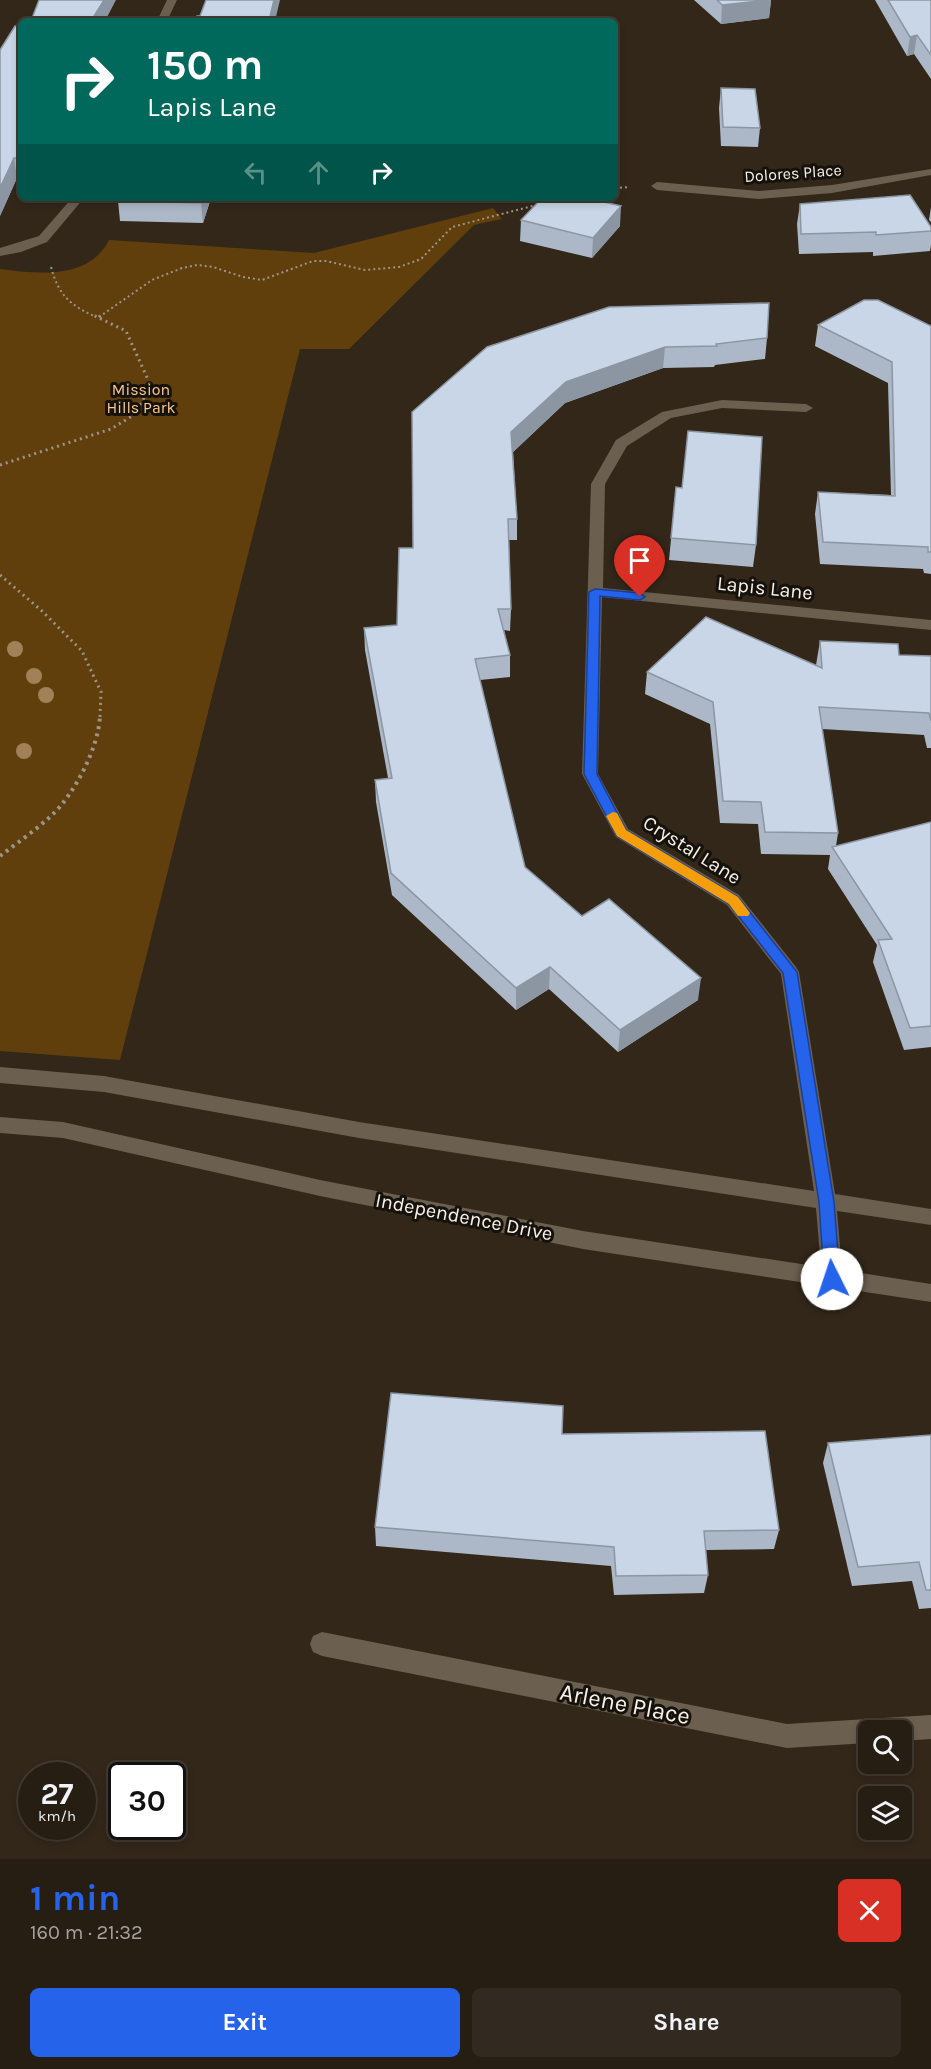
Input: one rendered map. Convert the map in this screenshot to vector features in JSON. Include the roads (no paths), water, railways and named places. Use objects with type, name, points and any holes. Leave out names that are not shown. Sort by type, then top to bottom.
[{"type":"street","points":[[163,18],[172,0]]},
{"type":"street","name":"Dolores Place","points":[[657,186],[759,195],[832,189],[931,172]]},
{"type":"street","points":[[0,252],[17,249],[43,238],[75,201]]},
{"type":"street","name":"Crystal Lane","points":[[806,408],[722,404],[667,415],[621,443],[598,484],[590,774],[622,833],[734,900],[790,972],[826,1202],[832,1279]]},
{"type":"street","name":"Lapis Lane","points":[[595,592],[931,625]]},
{"type":"street","points":[[0,1075],[104,1084],[359,1130],[931,1217]]},
{"type":"street","name":"Independence Drive","points":[[0,1125],[63,1130],[320,1188],[583,1240],[931,1293]]},
{"type":"street","name":"Arlene Place","points":[[322,1644],[787,1736],[931,1727]]},
{"type":"park label","name":"Mission Hills Park","points":[[141,398]]}]
